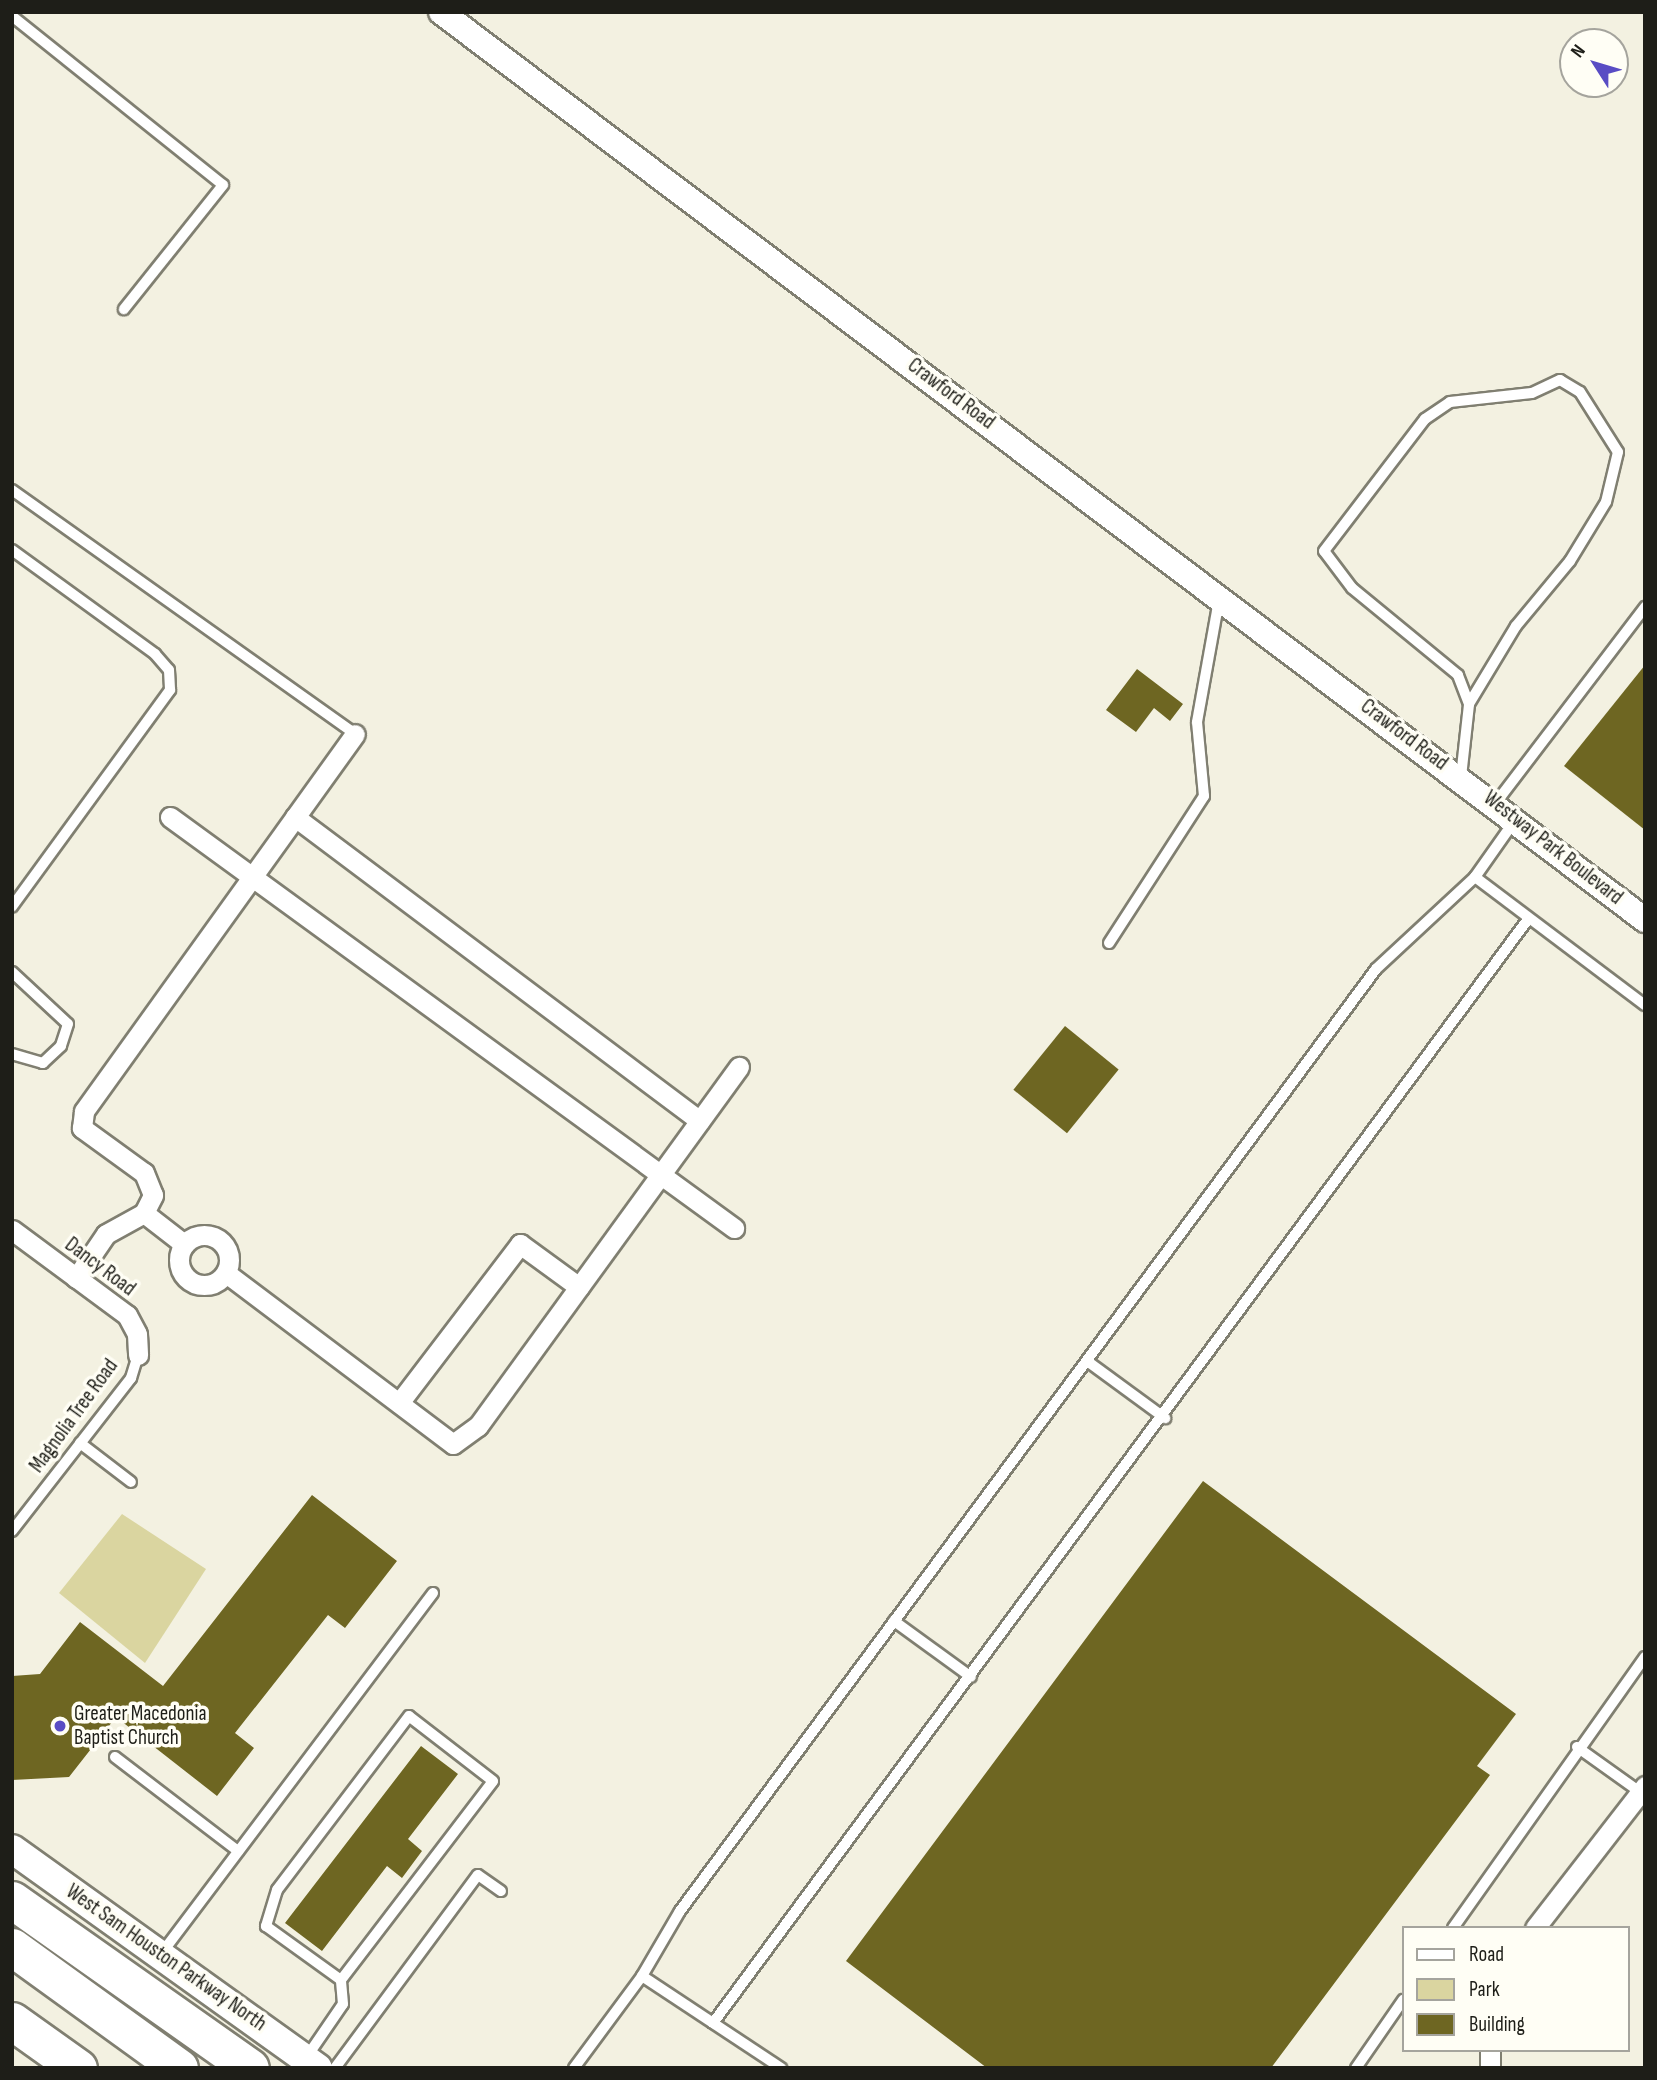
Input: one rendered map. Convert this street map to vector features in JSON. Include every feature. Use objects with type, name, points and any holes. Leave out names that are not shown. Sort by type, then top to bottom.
[{"type":"highway","points":[[12,1900],[250,2068]]},
{"type":"highway","points":[[12,1947],[179,2068]]},
{"type":"highway","points":[[16,2024],[20,2052],[39,2068]]},
{"type":"highway","points":[[16,2024],[78,2068]]},
{"type":"main road","name":"West Sam Houston Parkway North","points":[[12,1849],[312,2063]]},
{"type":"street","name":"Crawford Road","points":[[441,12],[1461,777]]},
{"type":"street","points":[[76,1278],[106,1234],[144,1213],[153,1195],[144,1173],[82,1128],[85,1111],[355,734]]},
{"type":"street","name":"Westway Park Boulevard","points":[[1461,777],[1645,920]]},
{"type":"street","points":[[170,817],[734,1228]]},
{"type":"street","points":[[295,817],[700,1121]]},
{"type":"street","points":[[226,1273],[453,1444],[478,1426],[739,1067]]},
{"type":"street","points":[[144,1213],[184,1244]]},
{"type":"street","name":"Dancy Road","points":[[12,1230],[127,1315],[137,1334],[138,1355]]},
{"type":"street","points":[[198,1235],[215,1236],[227,1248],[226,1273],[214,1283],[190,1281],[180,1268],[184,1244],[198,1235]]},
{"type":"street","points":[[399,1403],[520,1244],[579,1287]]},
{"type":"street","points":[[1537,1926],[1642,1789]]},
{"type":"lane","points":[[12,16],[223,185],[124,309]]},
{"type":"lane","points":[[1461,777],[1469,704],[1516,626],[1570,561],[1606,502],[1618,452],[1580,392],[1560,380],[1532,393],[1450,402],[1425,419],[1324,551],[1352,588],[1458,675],[1469,704]]},
{"type":"lane","points":[[12,490],[355,734]]},
{"type":"lane","points":[[12,550],[155,654],[170,670],[170,690],[12,907]]},
{"type":"lane","points":[[1109,943],[1204,796],[1197,722],[1220,596]]},
{"type":"lane","points":[[1495,804],[1645,607]]},
{"type":"lane","points":[[574,2068],[642,1976],[680,1911],[1376,969],[1475,877],[1515,819]]},
{"type":"lane","points":[[1475,877],[1645,1005]]},
{"type":"lane","points":[[713,2023],[1165,1418],[1528,919]]},
{"type":"lane","points":[[12,972],[68,1024],[61,1046],[43,1063],[12,1054]]},
{"type":"lane","name":"Magnolia Tree Road","points":[[12,1531],[131,1378],[138,1355]]},
{"type":"lane","points":[[1087,1361],[1165,1418]]},
{"type":"lane","points":[[80,1443],[131,1482]]},
{"type":"lane","points":[[161,1954],[433,1593]]},
{"type":"lane","points":[[894,1622],[971,1677]]},
{"type":"lane","points":[[1454,1926],[1577,1747],[1645,1657]]},
{"type":"lane","points":[[312,2063],[343,2004],[341,1980],[493,1781],[409,1716],[277,1890],[266,1926],[341,1980]]},
{"type":"lane","points":[[1577,1747],[1642,1789]]},
{"type":"lane","points":[[115,1757],[239,1851]]},
{"type":"lane","points":[[335,2068],[478,1875],[501,1891]]},
{"type":"lane","points":[[642,1976],[781,2068]]},
{"type":"lane","points":[[1356,2068],[1402,2001]]},
{"type":"green space","points":[[122,1514],[206,1569],[145,1663],[59,1593]]},
{"type":"building","points":[[1645,665],[1645,830],[1564,766]]},
{"type":"building","points":[[1137,669],[1183,704],[1170,721],[1154,708],[1136,732],[1106,710]]},
{"type":"building","points":[[1065,1026],[1119,1069],[1067,1133],[1013,1090]]},
{"type":"building","points":[[1203,1481],[1516,1714],[1477,1766],[1490,1775],[1271,2068],[987,2068],[846,1961]]},
{"type":"building","points":[[312,1495],[397,1561],[345,1628],[328,1615],[235,1733],[254,1748],[217,1796],[116,1717],[69,1777],[12,1780],[12,1676],[40,1674],[80,1622],[163,1686]]},
{"type":"building","points":[[421,1746],[458,1774],[408,1839],[422,1851],[402,1878],[387,1866],[322,1951],[285,1923]]},
{"type":"place","name":"Greater Macedonia Baptist Church","points":[[60,1726]]}]
